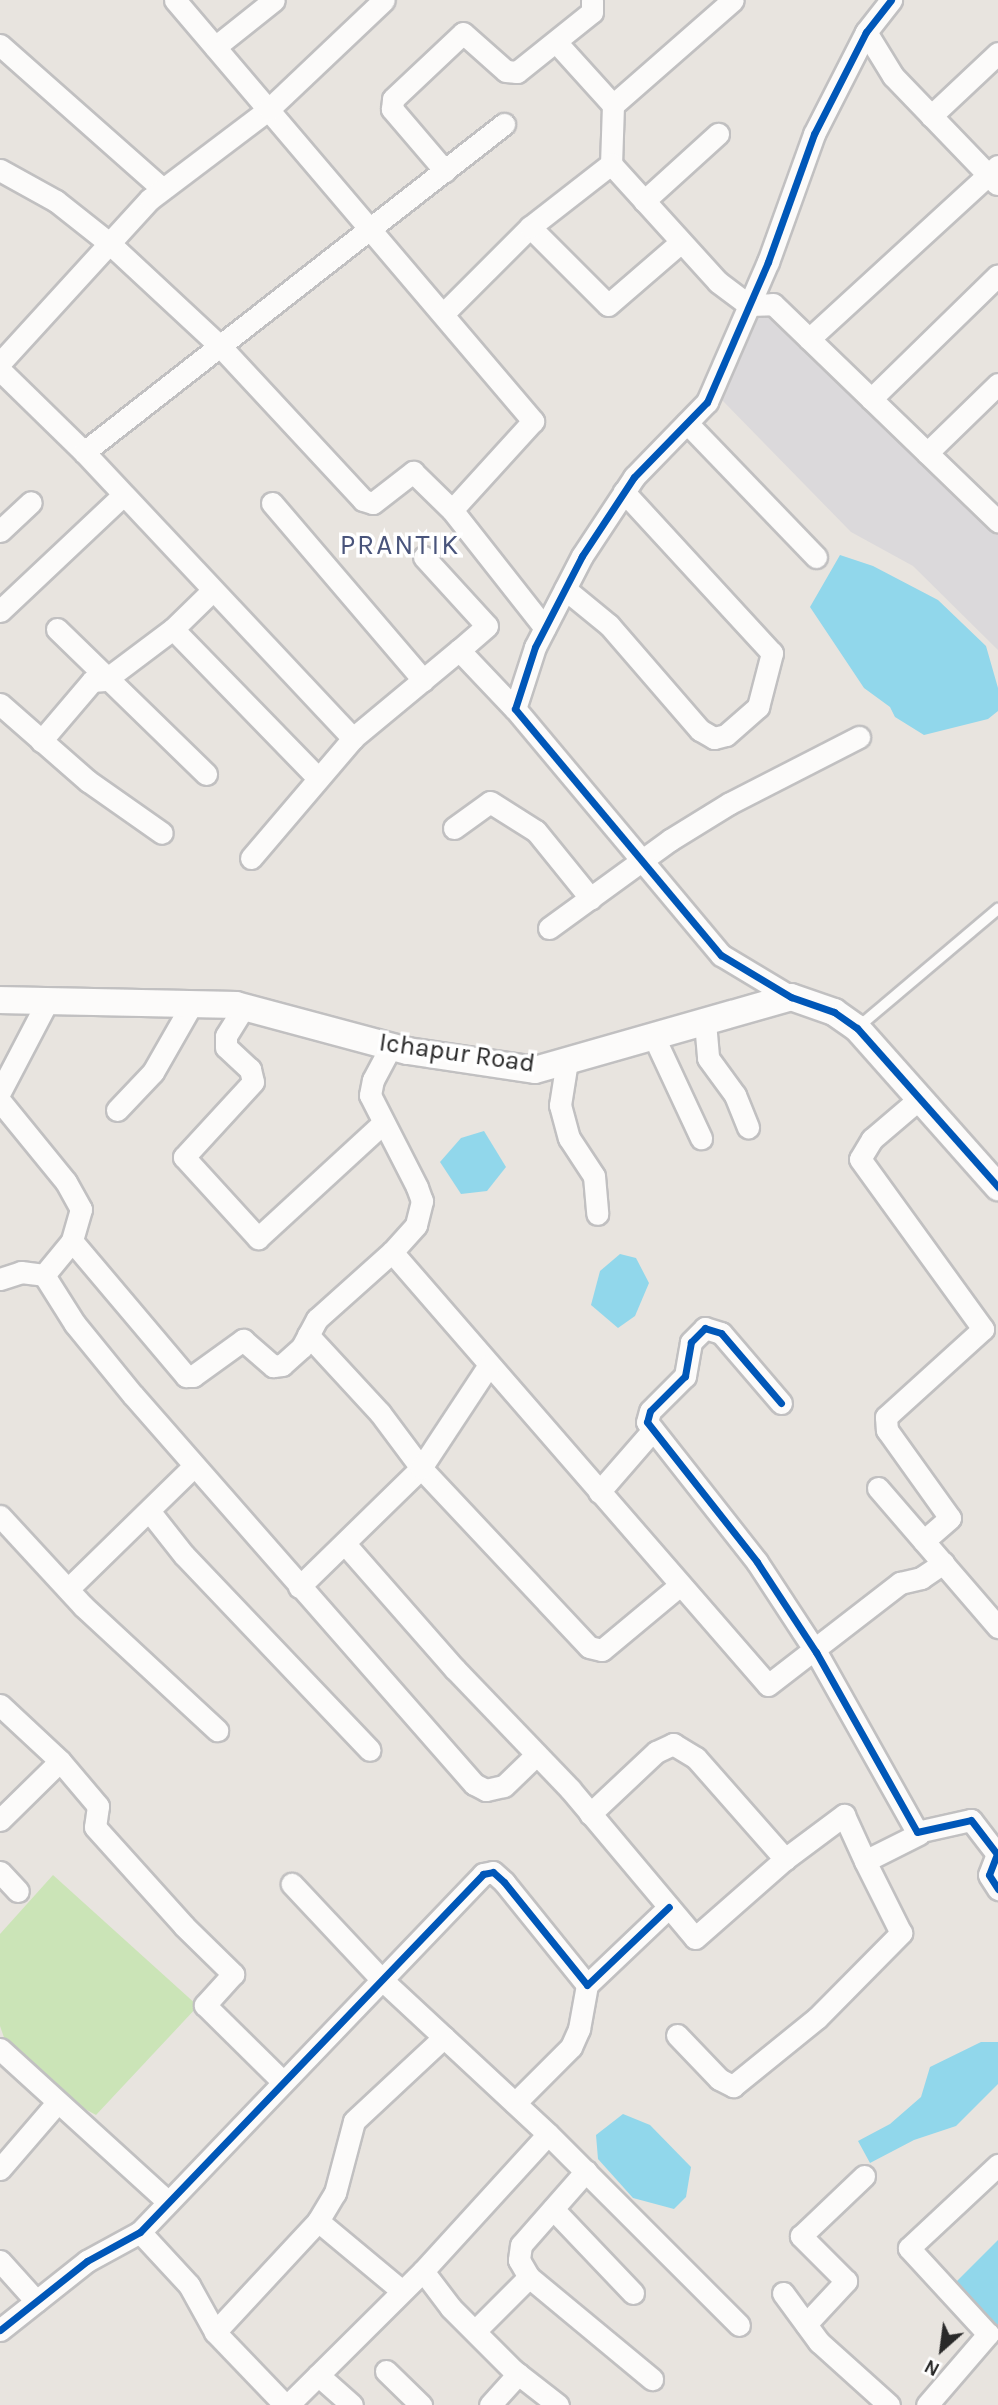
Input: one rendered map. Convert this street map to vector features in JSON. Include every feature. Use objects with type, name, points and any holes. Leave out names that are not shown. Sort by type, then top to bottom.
[{"type":"street","points":[[175,0],[533,421],[452,510]]},
{"type":"street","points":[[215,47],[274,0]]},
{"type":"street","points":[[0,363],[84,276],[108,242],[163,189],[269,109],[384,0]]},
{"type":"street","points":[[446,171],[392,110],[393,99],[463,33],[514,74],[592,12],[592,0]]},
{"type":"street","points":[[613,105],[733,0]]},
{"type":"street","points":[[515,709],[545,628],[565,589],[624,492],[707,402],[750,305],[814,134],[866,32],[885,2]]},
{"type":"street","points":[[809,339],[995,176],[931,117],[893,76],[866,32]]},
{"type":"street","points":[[555,42],[613,105],[611,164],[718,282],[750,305],[773,304],[927,453],[994,508]]},
{"type":"street","points":[[0,44],[163,189]]},
{"type":"street","points":[[931,117],[998,53]]},
{"type":"street","points":[[83,452],[372,230],[504,124]]},
{"type":"street","points":[[644,201],[718,134]]},
{"type":"street","points":[[443,314],[530,227],[611,164]]},
{"type":"street","points":[[0,170],[56,201],[108,242],[221,347],[363,500],[373,503],[413,472],[452,510],[545,628]]},
{"type":"street","points":[[530,227],[608,305],[681,242]]},
{"type":"street","points":[[871,399],[998,275]]},
{"type":"street","points":[[0,370],[83,452],[212,592],[353,738]]},
{"type":"street","points":[[927,453],[998,384]]},
{"type":"street","points":[[687,423],[816,557]]},
{"type":"street","points":[[565,589],[609,625],[700,730],[714,738],[726,735],[758,707],[772,653],[624,492]]},
{"type":"street","points":[[0,611],[123,495]]},
{"type":"street","points":[[0,531],[31,502]]},
{"type":"street","points":[[272,503],[424,680]]},
{"type":"street","points":[[251,858],[317,777],[353,738],[487,626],[424,557]]},
{"type":"street","points":[[41,741],[92,681],[105,680],[173,629],[212,592]]},
{"type":"street","points":[[57,629],[105,680],[164,730],[206,774]]},
{"type":"street","points":[[173,629],[317,777]]},
{"type":"street","points":[[459,650],[515,709],[721,955],[791,997],[834,1012],[857,1028],[998,1187]]},
{"type":"street","points":[[0,704],[41,741],[162,833]]},
{"type":"street","points":[[550,928],[730,803],[859,737]]},
{"type":"street","points":[[454,828],[491,802],[536,831],[591,899]]},
{"type":"street","name":"Ichapur Road","points":[[0,1000],[244,1007],[391,1046],[535,1070],[791,997]]},
{"type":"street","points":[[0,1092],[47,1002]]},
{"type":"street","points":[[117,1110],[153,1072],[192,1004]]},
{"type":"street","points":[[244,1007],[226,1036],[226,1047],[250,1069],[253,1082],[184,1157],[258,1238],[382,1124]]},
{"type":"street","points":[[705,1022],[708,1058],[735,1095],[748,1128]]},
{"type":"street","points":[[653,1035],[701,1138]]},
{"type":"street","points":[[72,1241],[188,1377],[243,1340],[279,1367],[302,1347],[317,1319],[392,1252],[416,1225],[422,1201],[382,1124],[370,1086],[391,1046]]},
{"type":"street","points":[[567,1061],[560,1105],[569,1138],[594,1176],[597,1214]]},
{"type":"street","points":[[919,1099],[872,1139],[860,1159],[983,1329],[886,1417],[887,1430],[950,1518],[924,1541]]},
{"type":"street","points":[[0,1101],[79,1201],[82,1215],[72,1241],[44,1275]]},
{"type":"street","points":[[392,1252],[768,1685],[816,1652],[900,1583],[921,1578],[943,1563]]},
{"type":"street","points":[[0,1279],[22,1272],[44,1275],[75,1324],[194,1466],[474,1784],[486,1790],[503,1786],[536,1755]]},
{"type":"street","points":[[781,1403],[721,1333],[705,1328],[691,1342],[685,1376],[647,1417],[652,1431],[757,1562],[816,1652],[919,1834]]},
{"type":"street","points":[[308,1335],[380,1413],[421,1468],[592,1649],[602,1650],[680,1585]]},
{"type":"street","points":[[299,1587],[421,1468],[489,1365]]},
{"type":"street","points":[[599,1492],[652,1431]]},
{"type":"street","points":[[68,1589],[150,1512],[194,1466]]},
{"type":"street","points":[[877,1488],[998,1627]]},
{"type":"street","points":[[150,1512],[184,1555],[370,1750]]},
{"type":"street","points":[[0,1516],[68,1589],[217,1730]]},
{"type":"street","points":[[345,1544],[590,1814],[695,1938],[785,1859],[844,1815],[901,1933],[817,2018],[733,2086],[719,2079],[677,2035]]},
{"type":"street","points":[[0,1704],[60,1761],[98,1806],[95,1827],[184,1926],[233,1974],[205,2005],[282,2081]]},
{"type":"street","points":[[590,1814],[656,1752],[673,1744],[696,1758],[785,1859]]},
{"type":"street","points":[[0,1820],[60,1761]]},
{"type":"street","points":[[865,1861],[919,1834],[971,1820],[997,1854],[989,1875],[998,1889]]},
{"type":"street","points":[[0,1872],[18,1891]]},
{"type":"street","points":[[0,2330],[87,2261],[141,2232],[166,2200],[382,1980],[475,1879],[493,1872],[587,1985]]},
{"type":"street","points":[[292,1884],[382,1980],[548,2134],[739,2325]]},
{"type":"street","points":[[515,2103],[571,2047],[579,2029],[587,1985],[669,1907]]},
{"type":"street","points":[[215,2332],[318,2221],[335,2193],[354,2121],[444,2037]]},
{"type":"street","points":[[0,2049],[56,2104],[166,2200]]},
{"type":"street","points":[[0,2169],[56,2104]]},
{"type":"street","points":[[141,2232],[189,2285],[215,2332],[287,2405],[423,2271],[548,2134]]},
{"type":"street","points":[[927,2405],[988,2334],[909,2248],[998,2165]]},
{"type":"street","points":[[586,2171],[518,2250],[529,2277],[652,2379]]},
{"type":"street","points":[[806,2324],[846,2281],[800,2236],[864,2176]]},
{"type":"street","points":[[552,2209],[633,2293]]},
{"type":"street","points":[[318,2221],[402,2291]]},
{"type":"street","points":[[0,2261],[36,2301]]},
{"type":"street","points":[[423,2271],[475,2332],[518,2374],[558,2405]]},
{"type":"street","points":[[475,2332],[529,2277]]},
{"type":"street","points":[[783,2293],[806,2324],[890,2405]]},
{"type":"street","points":[[386,2371],[421,2405]]},
{"type":"street","points":[[490,2405],[518,2374]]},
{"type":"street","points":[[318,2375],[352,2405]]},
{"type":"lane","points":[[857,1028],[998,909]]},
{"type":"shaded area","points":[[755,314],[773,315],[998,528],[998,650],[913,566],[851,532],[721,399]]},
{"type":"green space","points":[[53,1875],[198,2006],[96,2115],[61,2096],[7,2046],[0,2026],[0,1934]]},
{"type":"water","points":[[840,555],[873,566],[938,600],[986,646],[998,688],[998,711],[988,719],[924,735],[895,717],[890,707],[864,688],[810,607]]},
{"type":"water","points":[[484,1131],[506,1167],[487,1191],[461,1194],[440,1162],[461,1138]]},
{"type":"water","points":[[620,1254],[636,1258],[649,1283],[635,1316],[618,1328],[591,1305],[600,1271]]},
{"type":"water","points":[[981,2042],[998,2042],[998,2084],[956,2126],[914,2140],[870,2163],[858,2141],[890,2124],[921,2097],[930,2067]]},
{"type":"water","points":[[623,2114],[650,2125],[691,2167],[686,2197],[674,2209],[633,2198],[598,2159],[596,2135]]},
{"type":"water","points":[[998,2240],[998,2334],[951,2287]]},
{"type":"cycle path","points":[[891,0],[866,32],[814,134],[768,262],[707,402],[634,477],[582,556],[535,647],[515,709],[721,955],[791,997],[834,1012],[857,1028],[998,1187]]},
{"type":"cycle path","points":[[781,1403],[721,1333],[705,1328],[691,1342],[685,1376],[650,1411],[647,1422],[757,1562],[816,1652],[917,1832],[971,1820],[997,1854],[989,1875],[998,1889]]},
{"type":"cycle path","points":[[0,2330],[87,2261],[140,2232],[483,1874],[493,1872],[504,1882],[587,1985],[669,1907]]},
{"type":"district","name":"PRANTIK","points":[[400,545]]}]
